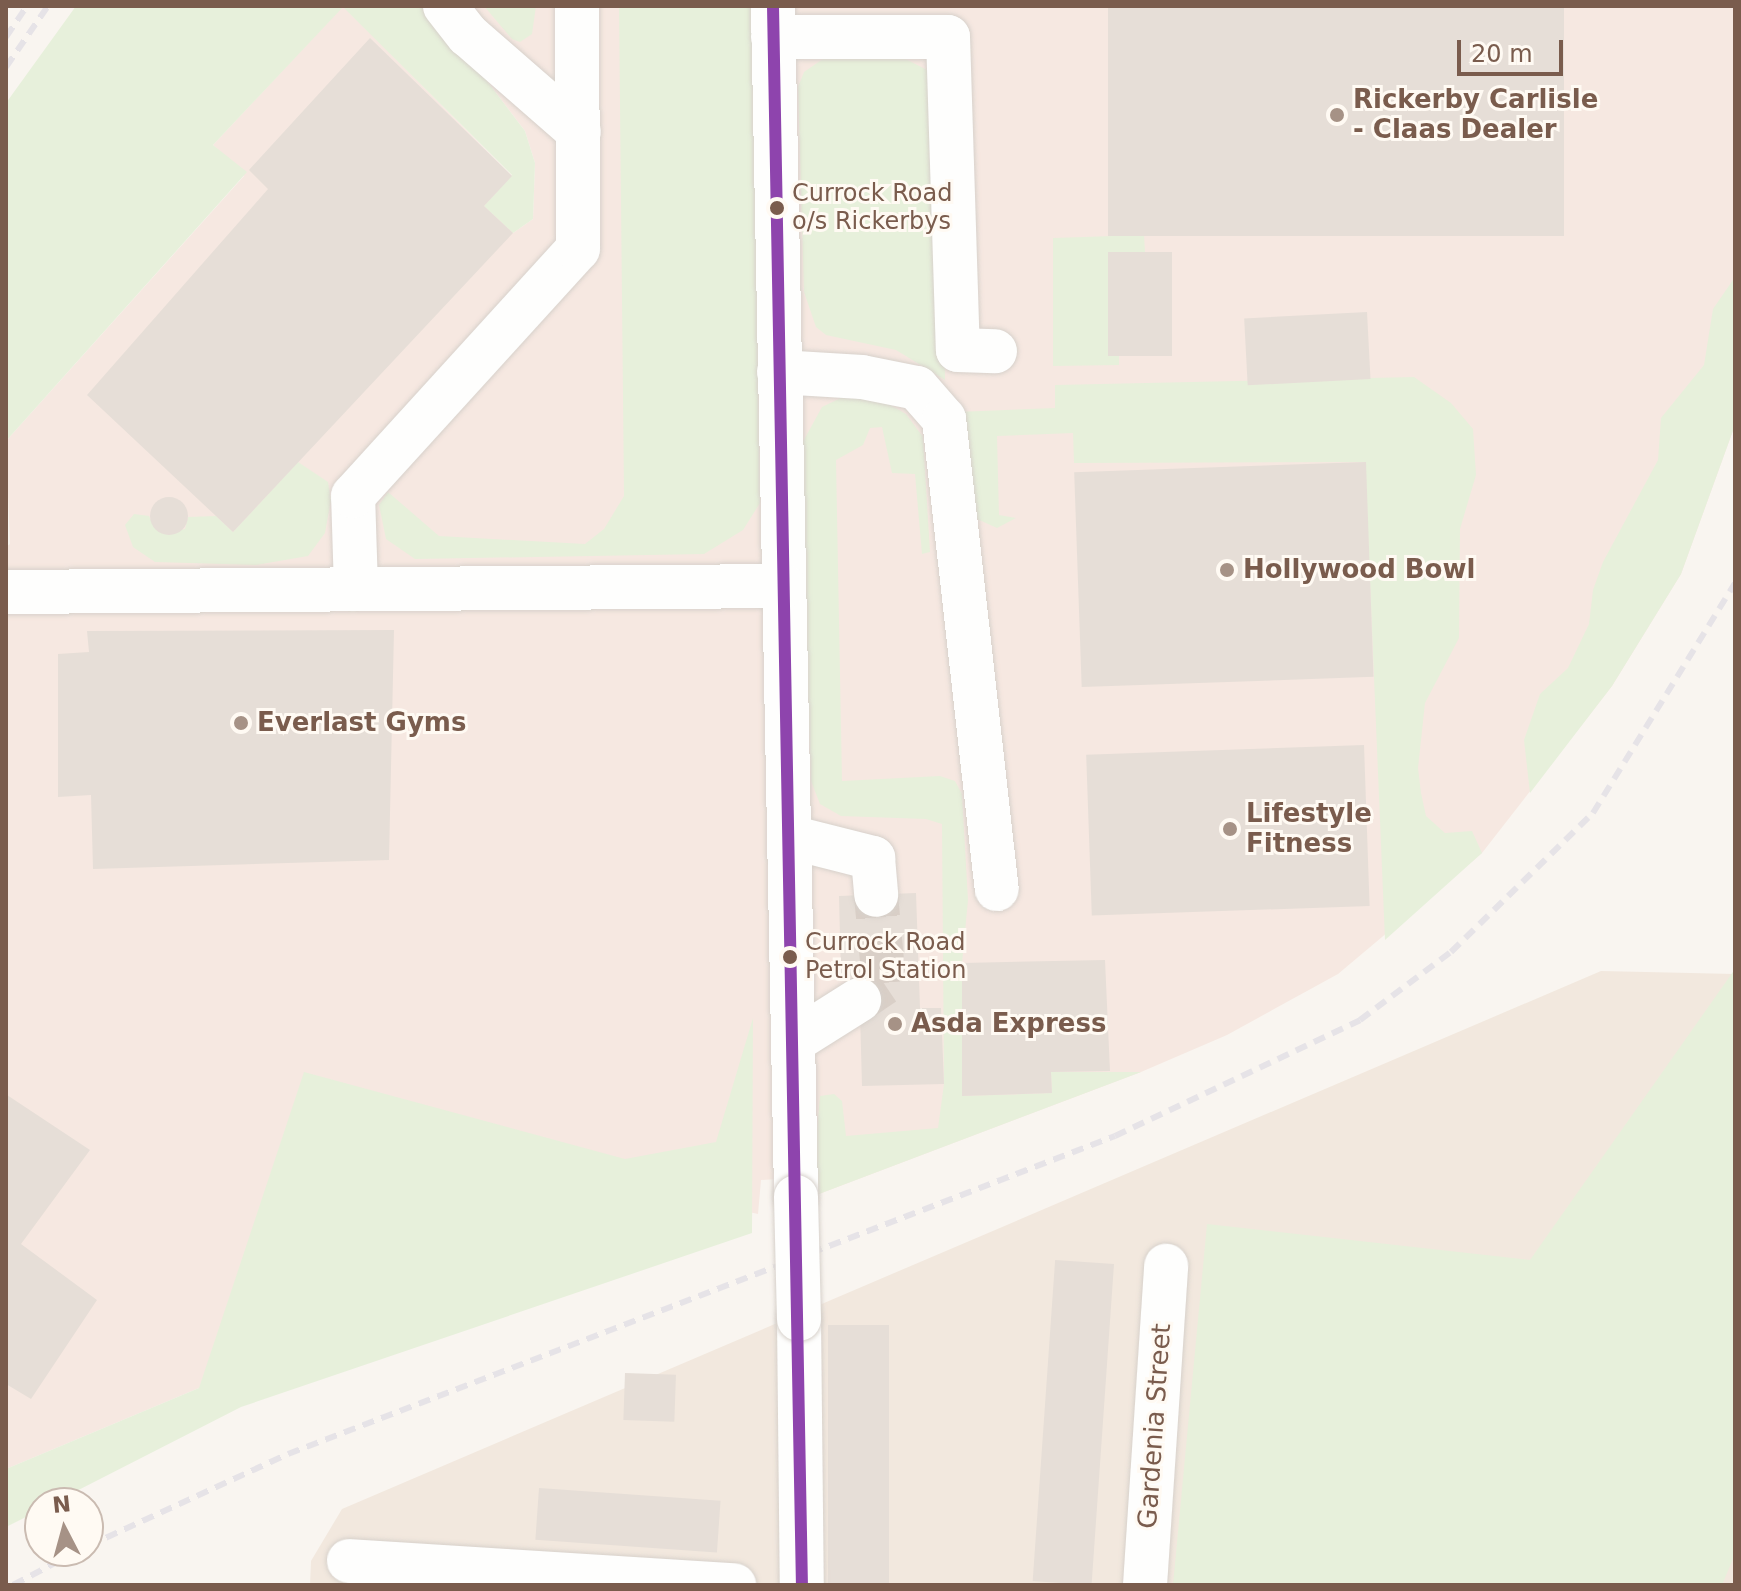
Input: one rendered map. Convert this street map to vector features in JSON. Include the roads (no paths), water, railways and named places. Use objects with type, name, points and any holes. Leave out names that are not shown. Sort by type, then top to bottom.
[{"type":"street","points":[[445,6],[468,35],[579,132]]},
{"type":"street","points":[[356,589],[353,496],[578,249],[577,6]]},
{"type":"street","points":[[802,1585],[773,21],[948,37],[958,350],[995,351]]},
{"type":"street","points":[[779,372],[862,377],[917,388],[944,419],[997,889]]},
{"type":"street","points":[[6,592],[784,586]]},
{"type":"street","points":[[790,837],[873,858],[876,895]]},
{"type":"street","points":[[794,1041],[859,1000]]},
{"type":"street","name":"Gardenia Street","points":[[1145,1585],[1166,1266]]},
{"type":"street","points":[[349,1561],[734,1585]]},
{"type":"tunnel","points":[[859,1000],[884,983],[876,895]]},
{"type":"railway","points":[[6,37],[27,6]]},
{"type":"railway","points":[[6,67],[48,6]]},
{"type":"railway","points":[[104,1539],[288,1454],[1115,1136],[1360,1020],[1451,952],[1593,813],[1735,583]]},
{"type":"railway","points":[[13,1585],[47,1567]]},
{"type":"place","name":"Rickerby Carlisle - Claas Dealer","points":[[1337,115]]},
{"type":"place","name":"Currock Road o/s Rickerbys","points":[[777,208]]},
{"type":"place","name":"Hollywood Bowl","points":[[1227,570]]},
{"type":"place","name":"Everlast Gyms","points":[[241,723]]},
{"type":"place","name":"Lifestyle Fitness","points":[[1230,829]]},
{"type":"place","name":"Currock Road Petrol Station","points":[[790,957]]},
{"type":"place","name":"Asda Express","points":[[895,1024]]}]
